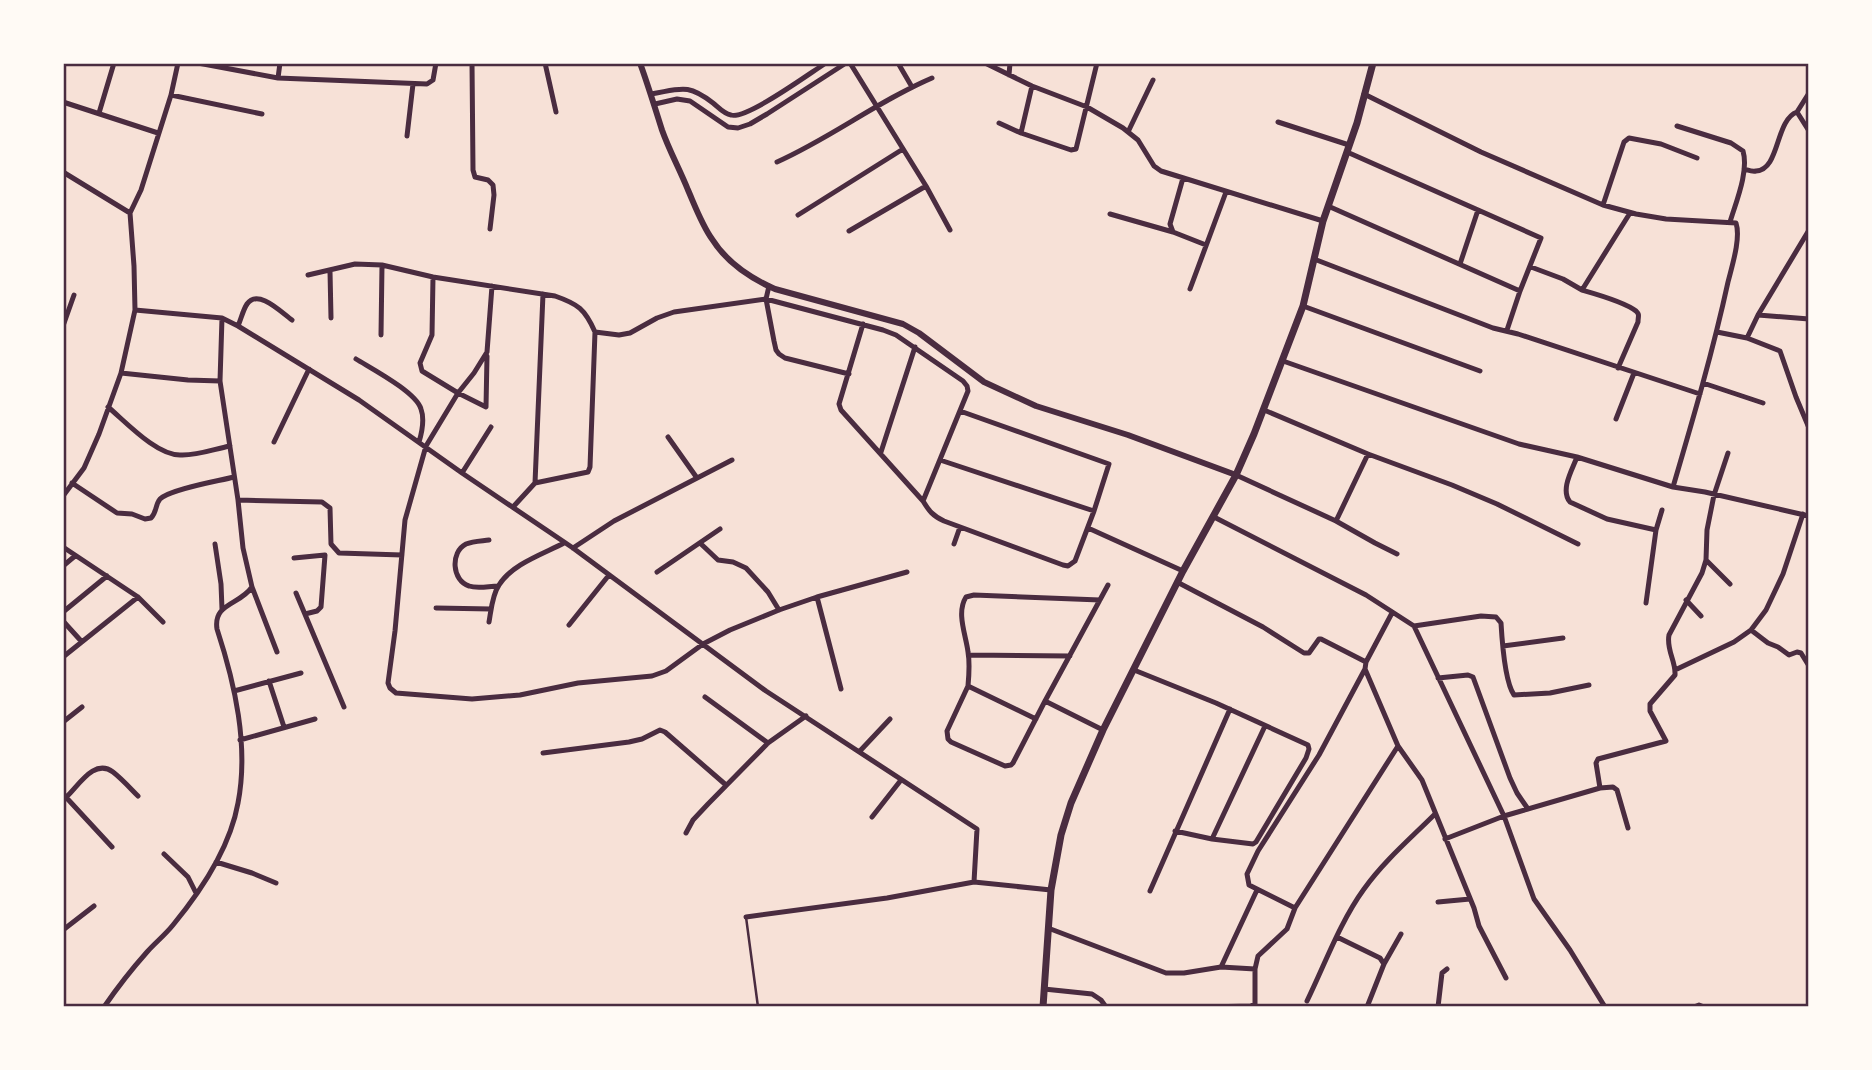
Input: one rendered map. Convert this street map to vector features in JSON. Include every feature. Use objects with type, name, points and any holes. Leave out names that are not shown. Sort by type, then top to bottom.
[{"type":"main road","points":[[1043,1007],[1051,890],[1061,835],[1071,803],[1103,730],[1177,582],[1236,475],[1264,410],[1303,306],[1328,206],[1373,63]]},
{"type":"street","points":[[99,113],[114,63]]},
{"type":"street","points":[[63,495],[84,468],[121,373],[135,310],[130,213],[141,190],[171,95],[177,63]]},
{"type":"street","points":[[198,63],[278,78],[413,84],[430,83],[436,63]]},
{"type":"street","points":[[278,78],[280,63]]},
{"type":"street","points":[[472,63],[472,170],[475,177],[488,180],[493,185],[490,229]]},
{"type":"street","points":[[545,63],[556,112]]},
{"type":"street","points":[[639,63],[663,131],[701,220],[712,240],[736,266],[756,280],[794,295],[903,324],[984,382],[1036,406],[1128,435],[1236,475],[1336,521],[1397,554]]},
{"type":"street","points":[[651,94],[689,89],[699,92],[731,116],[737,116],[761,105],[826,63]]},
{"type":"street","points":[[655,104],[677,99],[690,101],[728,127],[738,128],[767,114],[848,63],[926,186],[950,230]]},
{"type":"street","points":[[898,63],[912,87]]},
{"type":"street","points":[[985,63],[1032,86],[1087,107],[1128,132],[1138,140],[1154,166],[1161,171],[1324,221]]},
{"type":"street","points":[[1009,75],[1010,63]]},
{"type":"street","points":[[999,123],[1071,150],[1076,149],[1097,63]]},
{"type":"street","points":[[777,162],[932,78]]},
{"type":"street","points":[[1128,132],[1153,80]]},
{"type":"street","points":[[407,136],[413,84]]},
{"type":"street","points":[[1021,133],[1032,86]]},
{"type":"street","points":[[1744,169],[1763,169],[1771,160],[1785,124],[1791,114],[1797,113],[1809,93]]},
{"type":"street","points":[[1364,94],[1481,152],[1603,205],[1666,219],[1736,223],[1738,228],[1735,250],[1717,332],[1674,488]]},
{"type":"street","points":[[171,95],[262,114]]},
{"type":"street","points":[[63,102],[158,133]]},
{"type":"street","points":[[1797,113],[1809,131]]},
{"type":"street","points":[[1278,122],[1348,148],[1541,238],[1507,330]]},
{"type":"street","points":[[1677,126],[1739,147],[1743,151],[1744,169],[1730,222]]},
{"type":"street","points":[[1603,205],[1624,142],[1629,138],[1661,144],[1697,158]]},
{"type":"street","points":[[798,215],[903,149]]},
{"type":"street","points":[[63,172],[130,213]]},
{"type":"street","points":[[1173,232],[1170,225],[1183,178]]},
{"type":"street","points":[[849,231],[926,186]]},
{"type":"street","points":[[1190,289],[1226,192]]},
{"type":"street","points":[[1328,206],[1520,290]]},
{"type":"street","points":[[1460,264],[1478,210]]},
{"type":"street","points":[[1582,290],[1630,213]]},
{"type":"street","points":[[1111,214],[1173,232],[1206,245]]},
{"type":"street","points":[[1747,338],[1809,230]]},
{"type":"street","points":[[1314,259],[1493,328],[1507,330],[1700,394]]},
{"type":"street","points":[[308,275],[355,264],[382,265],[433,278],[543,294],[569,301],[582,309],[595,332],[590,467],[588,472],[535,483],[513,507]]},
{"type":"street","points":[[381,335],[382,265]]},
{"type":"street","points":[[1531,267],[1637,312],[1638,321],[1618,368]]},
{"type":"street","points":[[330,271],[331,318]]},
{"type":"street","points":[[433,278],[432,335],[420,367],[430,377],[486,407],[492,286]]},
{"type":"street","points":[[769,286],[766,299],[779,354],[785,358],[849,374]]},
{"type":"street","points":[[535,483],[543,294]]},
{"type":"street","points":[[63,326],[74,295]]},
{"type":"street","points":[[238,326],[247,303],[257,298],[292,320]]},
{"type":"street","points":[[595,332],[619,335],[630,333],[674,312],[766,299],[896,335],[963,381],[968,391],[923,501]]},
{"type":"street","points":[[1303,306],[1480,372]]},
{"type":"street","points":[[135,310],[222,318],[359,400],[573,548],[766,691],[977,829],[974,883]]},
{"type":"street","points":[[1758,315],[1809,319]]},
{"type":"street","points":[[222,318],[220,381],[243,548],[252,587],[277,653]]},
{"type":"street","points":[[863,324],[840,398],[841,410],[881,452],[935,517],[1068,566],[1075,561],[1109,464],[960,411]]},
{"type":"street","points":[[1717,332],[1747,338],[1780,351],[1809,428]]},
{"type":"street","points":[[881,452],[915,347]]},
{"type":"street","points":[[487,352],[426,446],[405,520],[388,683],[396,693],[472,699],[520,695],[578,683],[652,676],[666,671],[703,644],[779,610],[907,572]]},
{"type":"street","points":[[356,359],[391,380],[418,401],[422,411],[423,430],[419,442]]},
{"type":"street","points":[[1283,360],[1519,444],[1577,457],[1674,488],[1806,515],[1783,575],[1766,610],[1751,630],[1734,642],[1675,670]]},
{"type":"street","points":[[274,442],[309,369]]},
{"type":"street","points":[[121,373],[220,381]]},
{"type":"street","points":[[1616,419],[1634,373]]},
{"type":"street","points":[[1703,383],[1763,403]]},
{"type":"street","points":[[108,407],[159,449],[170,454],[195,454],[230,446]]},
{"type":"street","points":[[1264,410],[1497,504],[1578,544]]},
{"type":"street","points":[[462,473],[491,427]]},
{"type":"street","points":[[668,437],[697,478]]},
{"type":"street","points":[[1600,788],[1595,763],[1598,759],[1666,741],[1650,712],[1650,704],[1674,678],[1669,635],[1702,573],[1714,495],[1728,453]]},
{"type":"street","points":[[1336,521],[1368,454]]},
{"type":"street","points":[[1577,457],[1565,489],[1570,502],[1607,519],[1656,530]]},
{"type":"street","points":[[573,548],[614,521],[732,460]]},
{"type":"street","points":[[940,460],[1094,512]]},
{"type":"street","points":[[72,484],[117,513],[132,514],[145,519],[156,513],[157,503],[163,496],[234,477]]},
{"type":"street","points":[[238,500],[322,502],[330,508],[331,544],[339,553],[402,555]]},
{"type":"street","points":[[1646,603],[1656,530],[1662,510]]},
{"type":"street","points":[[1213,517],[1366,596],[1414,626],[1504,816],[1534,899],[1605,1007]]},
{"type":"street","points":[[954,544],[960,527]]},
{"type":"street","points":[[1088,528],[1183,571]]},
{"type":"street","points":[[657,572],[720,529]]},
{"type":"street","points":[[489,541],[468,543],[462,548],[457,557],[456,575],[466,586],[498,586]]},
{"type":"street","points":[[489,622],[498,586],[517,567],[564,543]]},
{"type":"street","points":[[700,543],[714,558],[746,568],[763,586],[779,610]]},
{"type":"street","points":[[215,544],[222,609]]},
{"type":"street","points":[[63,547],[138,597],[163,622]]},
{"type":"street","points":[[305,614],[321,607],[326,555],[333,547]]},
{"type":"street","points":[[294,558],[326,555]]},
{"type":"street","points":[[63,566],[75,556]]},
{"type":"street","points":[[1706,560],[1730,584]]},
{"type":"street","points":[[569,625],[609,575]]},
{"type":"street","points":[[63,612],[107,576]]},
{"type":"street","points":[[1177,582],[1263,627],[1304,653],[1312,651],[1318,639],[1321,639],[1366,666],[1398,746],[1422,780],[1479,926],[1506,978]]},
{"type":"street","points":[[1100,600],[974,595],[966,597],[961,614],[969,655],[968,686],[947,731],[951,742],[1000,765],[1008,766],[1013,763],[1045,701],[1070,656],[1100,600],[1108,585]]},
{"type":"street","points":[[104,1007],[123,979],[172,926],[196,893],[216,862],[230,830],[238,805],[242,773],[240,740],[234,691],[216,624],[222,609],[252,587]]},
{"type":"street","points":[[296,593],[344,707]]},
{"type":"street","points":[[63,657],[138,597]]},
{"type":"street","points":[[817,597],[841,689]]},
{"type":"street","points":[[1686,600],[1701,616]]},
{"type":"street","points":[[436,608],[491,609]]},
{"type":"street","points":[[1295,908],[1249,885],[1247,874],[1258,851],[1319,755],[1392,613]]},
{"type":"street","points":[[1414,626],[1496,617],[1501,623],[1511,691],[1514,695],[1550,693],[1589,685]]},
{"type":"street","points":[[63,621],[82,642]]},
{"type":"street","points":[[1751,630],[1789,655],[1801,653],[1809,666]]},
{"type":"street","points":[[1503,646],[1563,638]]},
{"type":"street","points":[[969,655],[1070,656]]},
{"type":"street","points":[[1134,670],[1308,744],[1308,754],[1256,842],[1250,845],[1175,831]]},
{"type":"street","points":[[234,691],[301,673]]},
{"type":"street","points":[[1438,678],[1468,675],[1473,677],[1510,778],[1528,809]]},
{"type":"street","points":[[270,681],[284,727]]},
{"type":"street","points":[[968,686],[1036,719]]},
{"type":"street","points":[[705,697],[768,743]]},
{"type":"street","points":[[1045,701],[1103,730]]},
{"type":"street","points":[[63,722],[82,707]]},
{"type":"street","points":[[1150,891],[1230,709]]},
{"type":"street","points":[[686,833],[694,820],[768,743],[806,716]]},
{"type":"street","points":[[240,740],[314,719]]},
{"type":"street","points":[[859,752],[890,719]]},
{"type":"street","points":[[1212,839],[1265,726]]},
{"type":"street","points":[[543,753],[636,741],[660,730],[726,785]]},
{"type":"street","points":[[1205,1007],[1255,1006],[1255,969],[1258,956],[1287,929],[1295,908],[1398,746]]},
{"type":"street","points":[[112,847],[64,797],[99,767],[112,771],[138,796]]},
{"type":"street","points":[[872,817],[901,780]]},
{"type":"street","points":[[1446,839],[1504,816],[1600,788],[1613,787],[1617,790],[1628,828]]},
{"type":"street","points":[[1307,1001],[1363,890],[1435,814]]},
{"type":"street","points":[[164,854],[188,877],[196,893]]},
{"type":"street","points":[[216,862],[276,883]]},
{"type":"street","points":[[747,917],[974,883],[1051,890]]},
{"type":"street","points":[[1221,967],[1257,890]]},
{"type":"street","points":[[1438,902],[1470,899]]},
{"type":"street","points":[[63,930],[94,906]]},
{"type":"street","points":[[1048,928],[1166,973],[1221,967],[1255,969]]},
{"type":"street","points":[[1367,1007],[1384,964],[1401,933]]},
{"type":"street","points":[[1338,937],[1380,958],[1384,964]]},
{"type":"street","points":[[1438,1007],[1443,973],[1447,969]]},
{"type":"street","points":[[1044,989],[1092,994],[1106,1007]]},
{"type":"street","points":[[1694,1007],[1704,1007]]},
{"type":"lane","points":[[747,917],[758,1007]]}]
